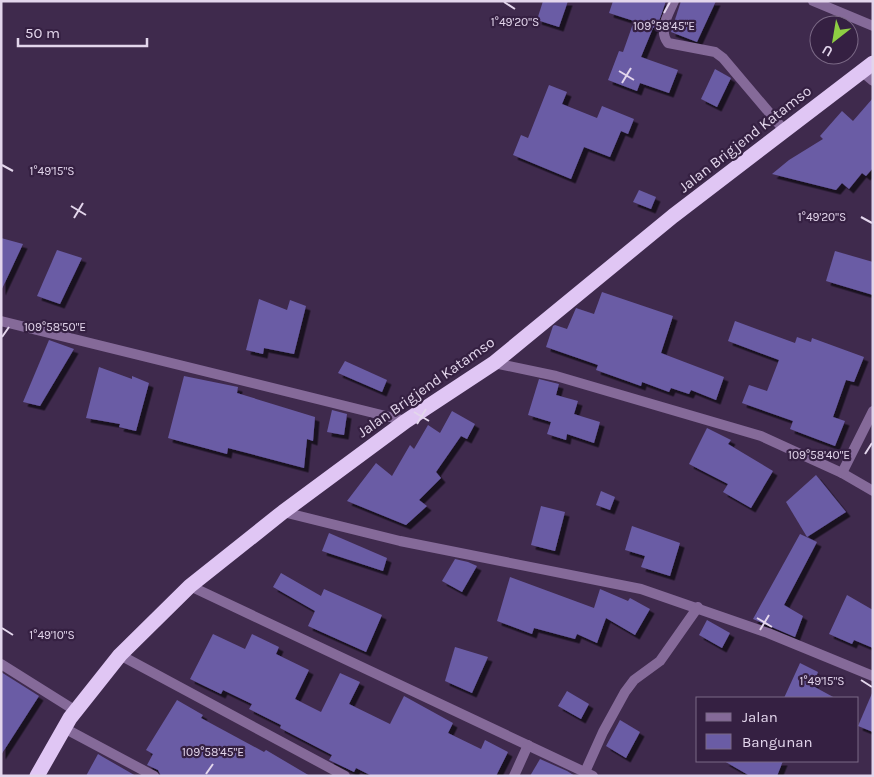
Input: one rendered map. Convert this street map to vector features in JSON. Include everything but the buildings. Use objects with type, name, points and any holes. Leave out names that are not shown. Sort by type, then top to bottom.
[{"type":"highway","name":"Jalan Brigjend Katamso","points":[[37,776],[76,710],[120,655],[190,586],[283,512],[406,421],[494,363],[673,216],[867,67]]},
{"type":"street","points":[[674,1],[664,26],[663,38],[668,44],[715,52],[723,58],[784,130]]},
{"type":"street","points":[[813,1],[873,26]]},
{"type":"street","points":[[867,67],[873,81]]},
{"type":"street","points":[[1,321],[406,421]]},
{"type":"street","points":[[494,363],[556,376],[719,422],[761,436],[842,473],[873,491]]},
{"type":"street","points":[[842,473],[873,410]]},
{"type":"street","points":[[283,512],[400,541],[641,588],[698,607],[873,676]]},
{"type":"street","points":[[190,586],[589,774],[608,721],[625,692],[634,680],[660,662],[698,607]]},
{"type":"street","points":[[120,655],[344,776]]},
{"type":"street","points":[[1,664],[76,710]]},
{"type":"street","points":[[64,728],[154,776]]},
{"type":"street","points":[[514,776],[528,745]]}]
